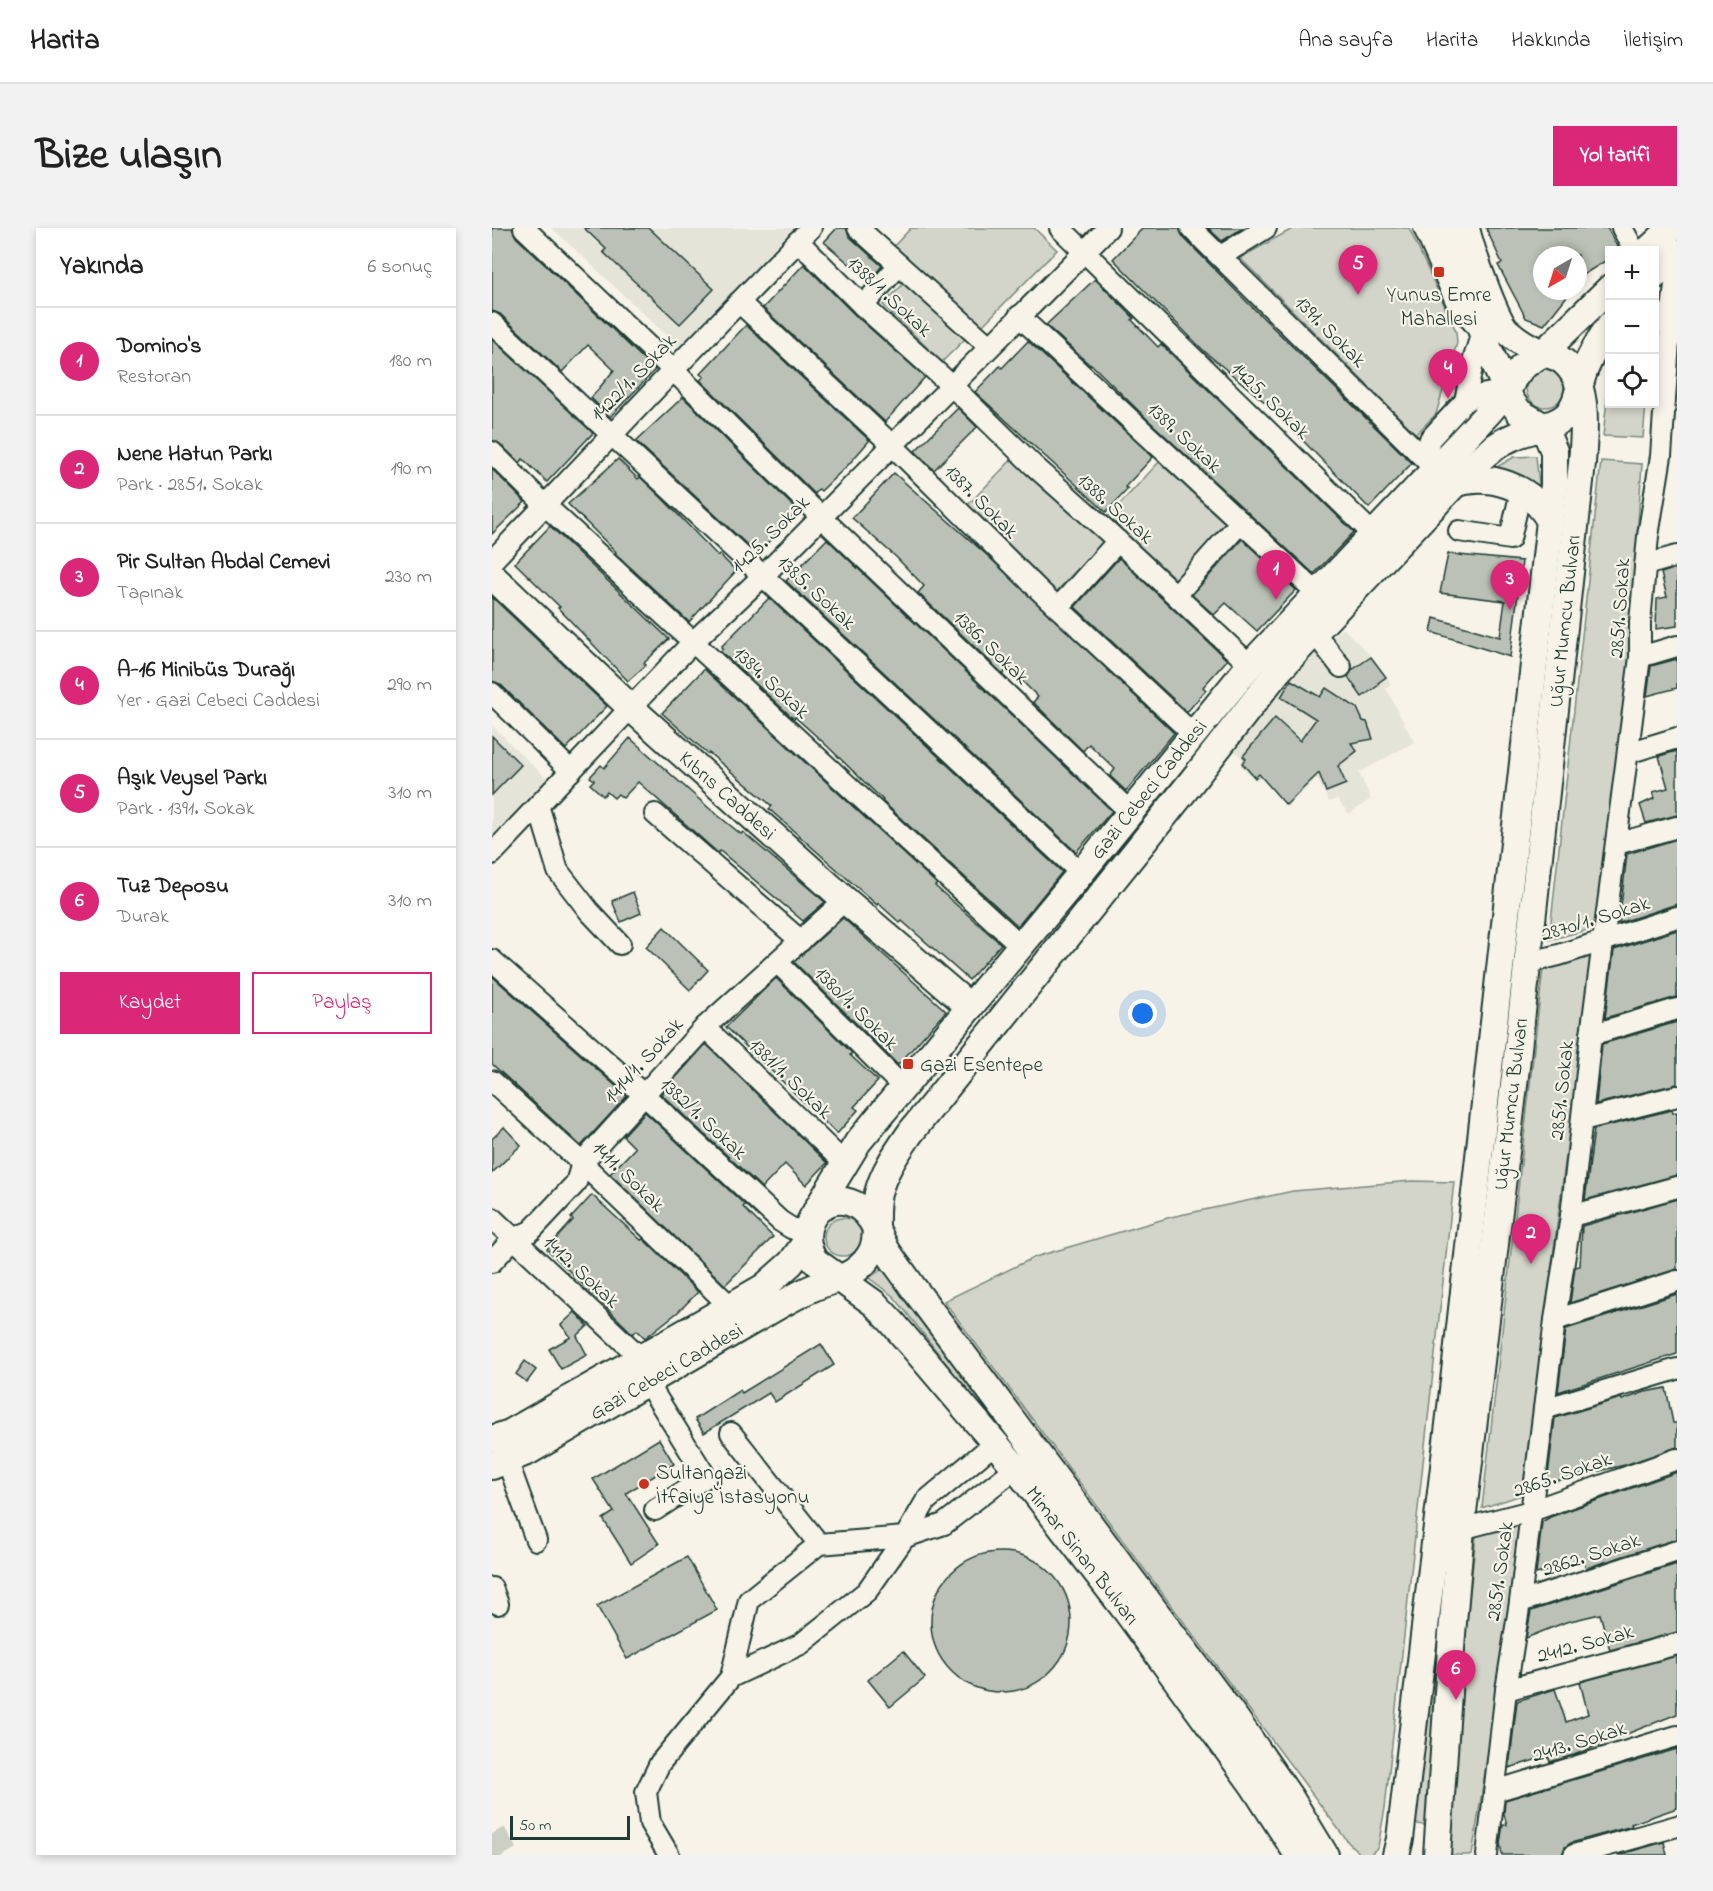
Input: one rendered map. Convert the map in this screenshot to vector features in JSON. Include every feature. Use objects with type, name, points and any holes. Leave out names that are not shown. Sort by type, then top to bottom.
[{"type":"main road","points":[[1445,228],[1454,259],[1482,332],[1510,399],[1519,411],[1543,426],[1564,417],[1574,405],[1584,370],[1605,331]]},
{"type":"main road","points":[[1466,228],[1501,322],[1520,341],[1560,359],[1577,379],[1579,389]]},
{"type":"main road","points":[[1652,246],[1672,228]]},
{"type":"main road","points":[[1659,271],[1677,253]]},
{"type":"main road","points":[[1508,390],[1512,379],[1522,367],[1543,353],[1605,293]]},
{"type":"main road","name":"Uğur Mumcu Bulvarı","points":[[1435,1855],[1461,1529],[1514,1085],[1582,463],[1585,421],[1579,389]]},
{"type":"main road","name":"Gazi Cebeci Caddesi","points":[[875,1228],[878,1194],[885,1174],[911,1132],[1190,785],[1278,671],[1314,632],[1439,472],[1508,390]]},
{"type":"main road","name":"Gazi Cebeci Caddesi","points":[[499,1463],[529,1450],[781,1274],[810,1229],[844,1163],[858,1142],[1250,665],[1373,534],[1439,472],[1518,434],[1543,426]]},
{"type":"main road","name":"Uğur Mumcu Bulvarı","points":[[1398,1847],[1452,1399],[1554,485],[1554,450],[1543,426]]},
{"type":"main road","points":[[1439,472],[1467,479],[1482,478],[1521,491],[1535,500],[1550,521]]},
{"type":"main road","name":"Kıbrıs Caddesi","points":[[492,576],[630,707],[845,900],[970,1007]]},
{"type":"main road","points":[[875,1228],[876,1244],[870,1256],[853,1273],[840,1278],[815,1261],[809,1252],[810,1229],[826,1205],[837,1201],[849,1202],[868,1214],[886,1248],[912,1287],[1235,1718],[1306,1822],[1325,1855]]},
{"type":"main road","name":"Gazi Cebeci Caddesi","points":[[492,1439],[644,1370],[799,1294],[840,1278]]},
{"type":"main road","name":"Mimar Sinan Bulvarı","points":[[840,1278],[875,1304],[892,1322],[1016,1468],[1202,1713],[1298,1855]]},
{"type":"main road","points":[[1398,1847],[1411,1834],[1423,1840],[1435,1855]]},
{"type":"street","name":"1386. Sokak","points":[[524,228],[673,370],[821,517],[1129,811]]},
{"type":"street","points":[[858,228],[989,346]]},
{"type":"street","name":"1425. Sokak","points":[[1060,228],[1373,534]]},
{"type":"street","name":"1425. Sokak","points":[[492,854],[693,642],[764,575],[1108,228]]},
{"type":"street","name":"1391. Sokak","points":[[1191,228],[1439,472]]},
{"type":"street","points":[[1221,256],[1266,228]]},
{"type":"street","points":[[1424,228],[1458,306],[1482,332],[1465,401]]},
{"type":"street","points":[[1622,228],[1632,246]]},
{"type":"street","name":"1422/1. Sokak","points":[[492,561],[805,235]]},
{"type":"street","name":"1388/1 .Sokak","points":[[805,235],[863,306],[951,384]]},
{"type":"street","points":[[863,306],[899,265]]},
{"type":"street","name":"2851. Sokak","points":[[1487,1855],[1506,1690],[1520,1602],[1555,1320],[1571,1216],[1640,657],[1640,622],[1648,536],[1668,464],[1670,328],[1677,267]]},
{"type":"street","name":"1387. Sokak","points":[[739,302],[1193,734]]},
{"type":"street","name":"1389. Sokak","points":[[1019,316],[1317,593]]},
{"type":"street","points":[[1659,316],[1670,328]]},
{"type":"street","name":"1385. Sokak","points":[[492,323],[1081,873]]},
{"type":"street","name":"1388. Sokak","points":[[951,384],[1033,465],[1250,665]]},
{"type":"street","points":[[1439,472],[1427,449],[1430,439],[1465,401],[1474,396],[1508,390]]},
{"type":"street","name":"1384. Sokak","points":[[492,452],[545,505],[1021,946]]},
{"type":"street","points":[[1459,531],[1510,539],[1521,491]]},
{"type":"street","points":[[1176,596],[1241,522]]},
{"type":"street","points":[[1058,608],[1118,541]]},
{"type":"street","points":[[1646,565],[1677,556]]},
{"type":"street","points":[[1314,632],[1341,666]]},
{"type":"street","points":[[1640,657],[1677,646]]},
{"type":"street","points":[[492,693],[571,771]]},
{"type":"street","points":[[1628,753],[1677,738]]},
{"type":"street","points":[[538,805],[558,871],[589,911],[620,944]]},
{"type":"street","points":[[655,814],[801,941]]},
{"type":"street","points":[[1616,844],[1677,827]]},
{"type":"street","name":"1414/1. Sokak","points":[[492,1262],[513,1239],[531,1231],[576,1183],[582,1163],[705,1028],[845,900]]},
{"type":"street","name":"2870/1. Sokak","points":[[1526,963],[1677,918]]},
{"type":"street","name":"1382/1. Sokak","points":[[492,960],[643,1094],[780,1221],[791,1228],[810,1229]]},
{"type":"street","name":"1380/1. Sokak","points":[[778,963],[903,1087]]},
{"type":"street","points":[[1592,1035],[1677,1009]]},
{"type":"street","name":"1381/1. Sokak","points":[[705,1028],[844,1163]]},
{"type":"street","name":"1411. Sokak","points":[[492,1081],[582,1163],[731,1307]]},
{"type":"street","points":[[1582,1120],[1677,1096]]},
{"type":"street","points":[[1571,1216],[1677,1187]]},
{"type":"street","name":"1412. Sokak","points":[[492,1218],[644,1370],[706,1477],[655,1510]]},
{"type":"street","points":[[1555,1320],[1677,1281]]},
{"type":"street","points":[[1544,1409],[1677,1369]]},
{"type":"street","points":[[731,1433],[819,1544]]},
{"type":"street","points":[[669,1855],[650,1823],[646,1792],[660,1763],[731,1677],[801,1644],[867,1591],[905,1537],[926,1501],[995,1443]]},
{"type":"street","name":"2865. Sokak","points":[[1461,1529],[1531,1511],[1677,1459]]},
{"type":"street","points":[[499,1463],[536,1540]]},
{"type":"street","points":[[731,1677],[749,1600],[819,1544],[905,1537],[944,1524],[1016,1468]]},
{"type":"street","name":"2862. Sokak","points":[[1520,1602],[1677,1551]]},
{"type":"street","name":"2412. Sokak","points":[[1506,1690],[1677,1644]]},
{"type":"street","name":"2413. Sokak","points":[[1495,1791],[1677,1736]]},
{"type":"street","points":[[1574,1855],[1677,1826]]},
{"type":"shaded area","points":[[552,228],[793,228],[680,348]]},
{"type":"shaded area","points":[[911,228],[1034,228],[1057,250],[981,327],[894,246]]},
{"type":"shaded area","points":[[1294,228],[1409,228],[1456,331],[1457,343],[1436,414],[1416,434],[1240,258]]},
{"type":"shaded area","points":[[906,281],[966,338],[942,362],[883,305]]},
{"type":"shaded area","points":[[1545,369],[1558,375],[1564,388],[1558,401],[1545,407],[1532,401],[1526,388],[1532,375]]},
{"type":"shaded area","points":[[1606,408],[1646,408],[1643,438],[1603,436]]},
{"type":"shaded area","points":[[1017,454],[1106,539],[1053,595],[963,510]]},
{"type":"shaded area","points":[[1536,456],[1539,485],[1495,468],[1514,457]]},
{"type":"shaded area","points":[[1601,461],[1642,464],[1621,771],[1599,927],[1549,940]]},
{"type":"shaded area","points":[[1159,462],[1230,528],[1180,583],[1108,517]]},
{"type":"shaded area","points":[[1343,628],[1373,658],[1388,678],[1391,685],[1386,688],[1414,742],[1359,773],[1371,799],[1349,814],[1337,799],[1329,802],[1317,778],[1287,807],[1260,778],[1255,780],[1240,765],[1243,759],[1234,750],[1289,678]]},
{"type":"shaded area","points":[[492,726],[547,779],[492,836]]},
{"type":"shaded area","points":[[1592,955],[1522,1495],[1482,1508],[1543,969]]},
{"type":"shaded area","points":[[1412,1181],[1454,1182],[1385,1808],[1378,1847],[1370,1855],[1361,1855],[1348,1842],[944,1301],[1035,1257],[1171,1217],[1293,1191]]},
{"type":"shaded area","points":[[843,1218],[857,1223],[862,1237],[857,1251],[843,1256],[829,1251],[824,1237],[829,1223]]},
{"type":"shaded area","points":[[884,1265],[906,1302],[1061,1505],[991,1421],[894,1297],[869,1278]]},
{"type":"shaded area","points":[[1517,1520],[1524,1525],[1472,1855],[1447,1855],[1460,1686],[1476,1536]]},
{"type":"shaded area","points":[[1441,1577],[1447,1578],[1428,1826],[1413,1823]]},
{"type":"building","points":[[492,228],[512,228],[516,237],[655,370],[610,417],[591,398],[614,370],[588,345],[562,372],[500,314],[492,311]]},
{"type":"building","points":[[584,228],[649,228],[714,289],[680,324],[603,252],[606,249]]},
{"type":"building","points":[[837,228],[846,228],[850,237],[882,266],[869,281],[824,242]]},
{"type":"building","points":[[1143,228],[1179,228],[1183,237],[1247,302],[1412,463],[1369,508],[1267,404],[1204,351],[1113,259]]},
{"type":"building","points":[[1208,228],[1243,228],[1222,241]]},
{"type":"building","points":[[1486,228],[1607,228],[1617,246],[1605,246],[1605,261],[1587,272],[1587,246],[1533,246],[1533,300],[1564,300],[1544,325],[1526,318],[1498,265],[1502,263]]},
{"type":"building","points":[[804,264],[855,315],[925,377],[885,422],[763,308]]},
{"type":"building","points":[[1095,279],[1134,318],[1132,320],[1158,347],[1161,344],[1354,532],[1314,574],[1091,364],[1046,325]]},
{"type":"building","points":[[746,325],[869,440],[849,464],[815,494],[700,380],[704,377],[700,374]]},
{"type":"building","points":[[492,339],[593,433],[547,482],[523,459],[520,463],[500,444],[492,440]]},
{"type":"building","points":[[1028,341],[1153,457],[1106,512],[975,392]]},
{"type":"building","points":[[683,397],[798,511],[757,554],[636,441]]},
{"type":"building","points":[[958,408],[977,427],[934,470],[915,451]]},
{"type":"building","points":[[618,459],[638,479],[640,477],[718,556],[719,554],[736,571],[689,622],[615,553],[568,504]]},
{"type":"building","points":[[492,469],[525,502],[492,534]]},
{"type":"building","points":[[894,473],[988,556],[1174,733],[1126,791],[1110,776],[1115,769],[1089,744],[1083,751],[1033,702],[1038,697],[1009,668],[1003,674],[918,593],[924,586],[896,557],[852,518]]},
{"type":"building","points":[[550,526],[669,639],[628,681],[558,608],[560,607],[515,563]]},
{"type":"building","points":[[827,539],[1112,811],[1076,852],[786,581]]},
{"type":"building","points":[[1242,539],[1296,590],[1257,631],[1226,603],[1214,615],[1192,595]]},
{"type":"building","points":[[1448,554],[1522,561],[1510,657],[1431,632],[1434,618],[1500,637],[1505,601],[1440,593]]},
{"type":"building","points":[[1119,558],[1227,660],[1203,687],[1206,690],[1187,712],[1075,607]]},
{"type":"building","points":[[1677,568],[1677,626],[1656,629],[1657,599],[1667,597],[1661,573]]},
{"type":"building","points":[[492,597],[607,706],[566,749],[500,684],[492,681]]},
{"type":"building","points":[[769,598],[1062,872],[1018,926],[882,801],[824,743],[795,717],[794,719],[720,651],[723,649],[721,647]]},
{"type":"building","points":[[1371,657],[1386,677],[1362,697],[1348,677],[1352,670]]},
{"type":"building","points":[[1677,659],[1677,688],[1647,696],[1651,666]]},
{"type":"building","points":[[704,669],[937,884],[935,886],[1001,944],[969,980],[902,921],[900,923],[878,903],[877,905],[769,809],[772,806],[662,713]]},
{"type":"building","points":[[1291,680],[1320,697],[1326,688],[1357,708],[1363,721],[1367,722],[1373,739],[1351,743],[1357,751],[1338,766],[1346,784],[1326,792],[1319,773],[1286,805],[1259,774],[1255,778],[1242,763],[1246,759],[1243,756],[1275,718],[1300,741],[1316,719],[1281,697]]},
{"type":"building","points":[[492,736],[521,765],[492,795]]},
{"type":"building","points":[[630,738],[710,809],[741,834],[743,832],[825,902],[803,921],[720,851],[718,853],[638,782],[623,798],[618,794],[614,798],[607,792],[603,796],[590,784],[594,780],[590,777],[601,765],[604,768]]},
{"type":"building","points":[[1677,751],[1677,815],[1646,823],[1640,805],[1655,798],[1653,792],[1668,788],[1659,756]]},
{"type":"building","points":[[1677,839],[1677,904],[1619,923],[1627,854]]},
{"type":"building","points":[[633,892],[641,913],[621,922],[612,901]]},
{"type":"building","points":[[843,918],[946,1011],[898,1065],[794,962]]},
{"type":"building","points":[[664,927],[708,970],[690,990],[646,947]]},
{"type":"building","points":[[1677,930],[1677,997],[1605,1018],[1614,950]]},
{"type":"building","points":[[492,976],[627,1096],[581,1146],[492,1064]]},
{"type":"building","points":[[776,978],[878,1081],[854,1107],[858,1110],[837,1134],[726,1027]]},
{"type":"building","points":[[1677,1022],[1677,1084],[1596,1104],[1602,1044]]},
{"type":"building","points":[[706,1044],[827,1163],[806,1185],[785,1164],[762,1188],[661,1094]]},
{"type":"building","points":[[1672,1110],[1673,1113],[1677,1112],[1677,1175],[1585,1200],[1594,1129]]},
{"type":"building","points":[[645,1112],[745,1205],[743,1207],[773,1237],[725,1285],[610,1174],[635,1148],[623,1136]]},
{"type":"building","points":[[504,1127],[521,1145],[492,1173],[492,1139]]},
{"type":"building","points":[[592,1195],[641,1240],[643,1239],[698,1292],[678,1312],[645,1338],[637,1330],[633,1334],[547,1249]]},
{"type":"building","points":[[1677,1199],[1677,1269],[1570,1303],[1575,1267],[1580,1266],[1582,1226]]},
{"type":"building","points":[[1677,1294],[1677,1354],[1558,1392],[1566,1329]]},
{"type":"building","points":[[575,1312],[588,1326],[577,1336],[587,1355],[561,1369],[549,1349],[571,1337],[561,1325]]},
{"type":"building","points":[[821,1344],[834,1365],[775,1402],[769,1393],[704,1433],[695,1419],[740,1390],[742,1393]]},
{"type":"building","points":[[525,1361],[536,1370],[527,1382],[516,1374]]},
{"type":"building","points":[[1666,1388],[1673,1423],[1677,1423],[1677,1447],[1625,1465],[1547,1483],[1555,1418],[1621,1398],[1622,1400]]},
{"type":"building","points":[[659,1439],[674,1464],[626,1493],[659,1544],[631,1563],[603,1519],[614,1512],[593,1479]]},
{"type":"building","points":[[1677,1472],[1677,1539],[1586,1568],[1584,1562],[1536,1574],[1542,1522],[1550,1517]]},
{"type":"building","points":[[1001,1552],[1028,1557],[1050,1573],[1066,1595],[1071,1622],[1066,1649],[1050,1671],[1028,1687],[1001,1692],[974,1687],[952,1671],[936,1649],[931,1622],[936,1595],[952,1573],[974,1557]]},
{"type":"building","points":[[687,1557],[717,1610],[627,1659],[597,1606]]},
{"type":"building","points":[[1677,1564],[1677,1632],[1610,1650],[1600,1614],[1566,1622],[1526,1638],[1531,1611]]},
{"type":"building","points":[[903,1651],[925,1678],[890,1707],[868,1680]]},
{"type":"building","points":[[1677,1656],[1677,1714],[1574,1755],[1550,1762],[1548,1756],[1509,1768],[1517,1701],[1555,1689],[1566,1722],[1588,1714],[1580,1682]]},
{"type":"building","points":[[1677,1749],[1677,1808],[1631,1824],[1632,1826],[1571,1843],[1565,1847],[1562,1855],[1502,1855],[1500,1843],[1503,1825],[1507,1825],[1504,1814],[1505,1800]]},
{"type":"building","points":[[1664,1842],[1667,1855],[1618,1855]]},
{"type":"tunnel","points":[[492,1834],[504,1855]]},
{"type":"place","name":"Yunus Emre Mahallesi","points":[[1439,272]]},
{"type":"place","name":"Aşık Veysel Parkı","points":[[1358,295]]},
{"type":"place","name":"A-16 Minibüs Durağı","points":[[1448,399]]},
{"type":"place","name":"Domino's","points":[[1276,600]]},
{"type":"place","name":"Pir Sultan Abdal Cemevi","points":[[1510,610]]},
{"type":"place","name":"Gazi Esentepe","points":[[908,1064]]},
{"type":"place","name":"Nene Hatun Parkı","points":[[1531,1264]]},
{"type":"place","name":"Sultangazi İtfaiye İstasyonu","points":[[644,1484]]},
{"type":"place","name":"Tuz Deposu","points":[[1456,1700]]}]
